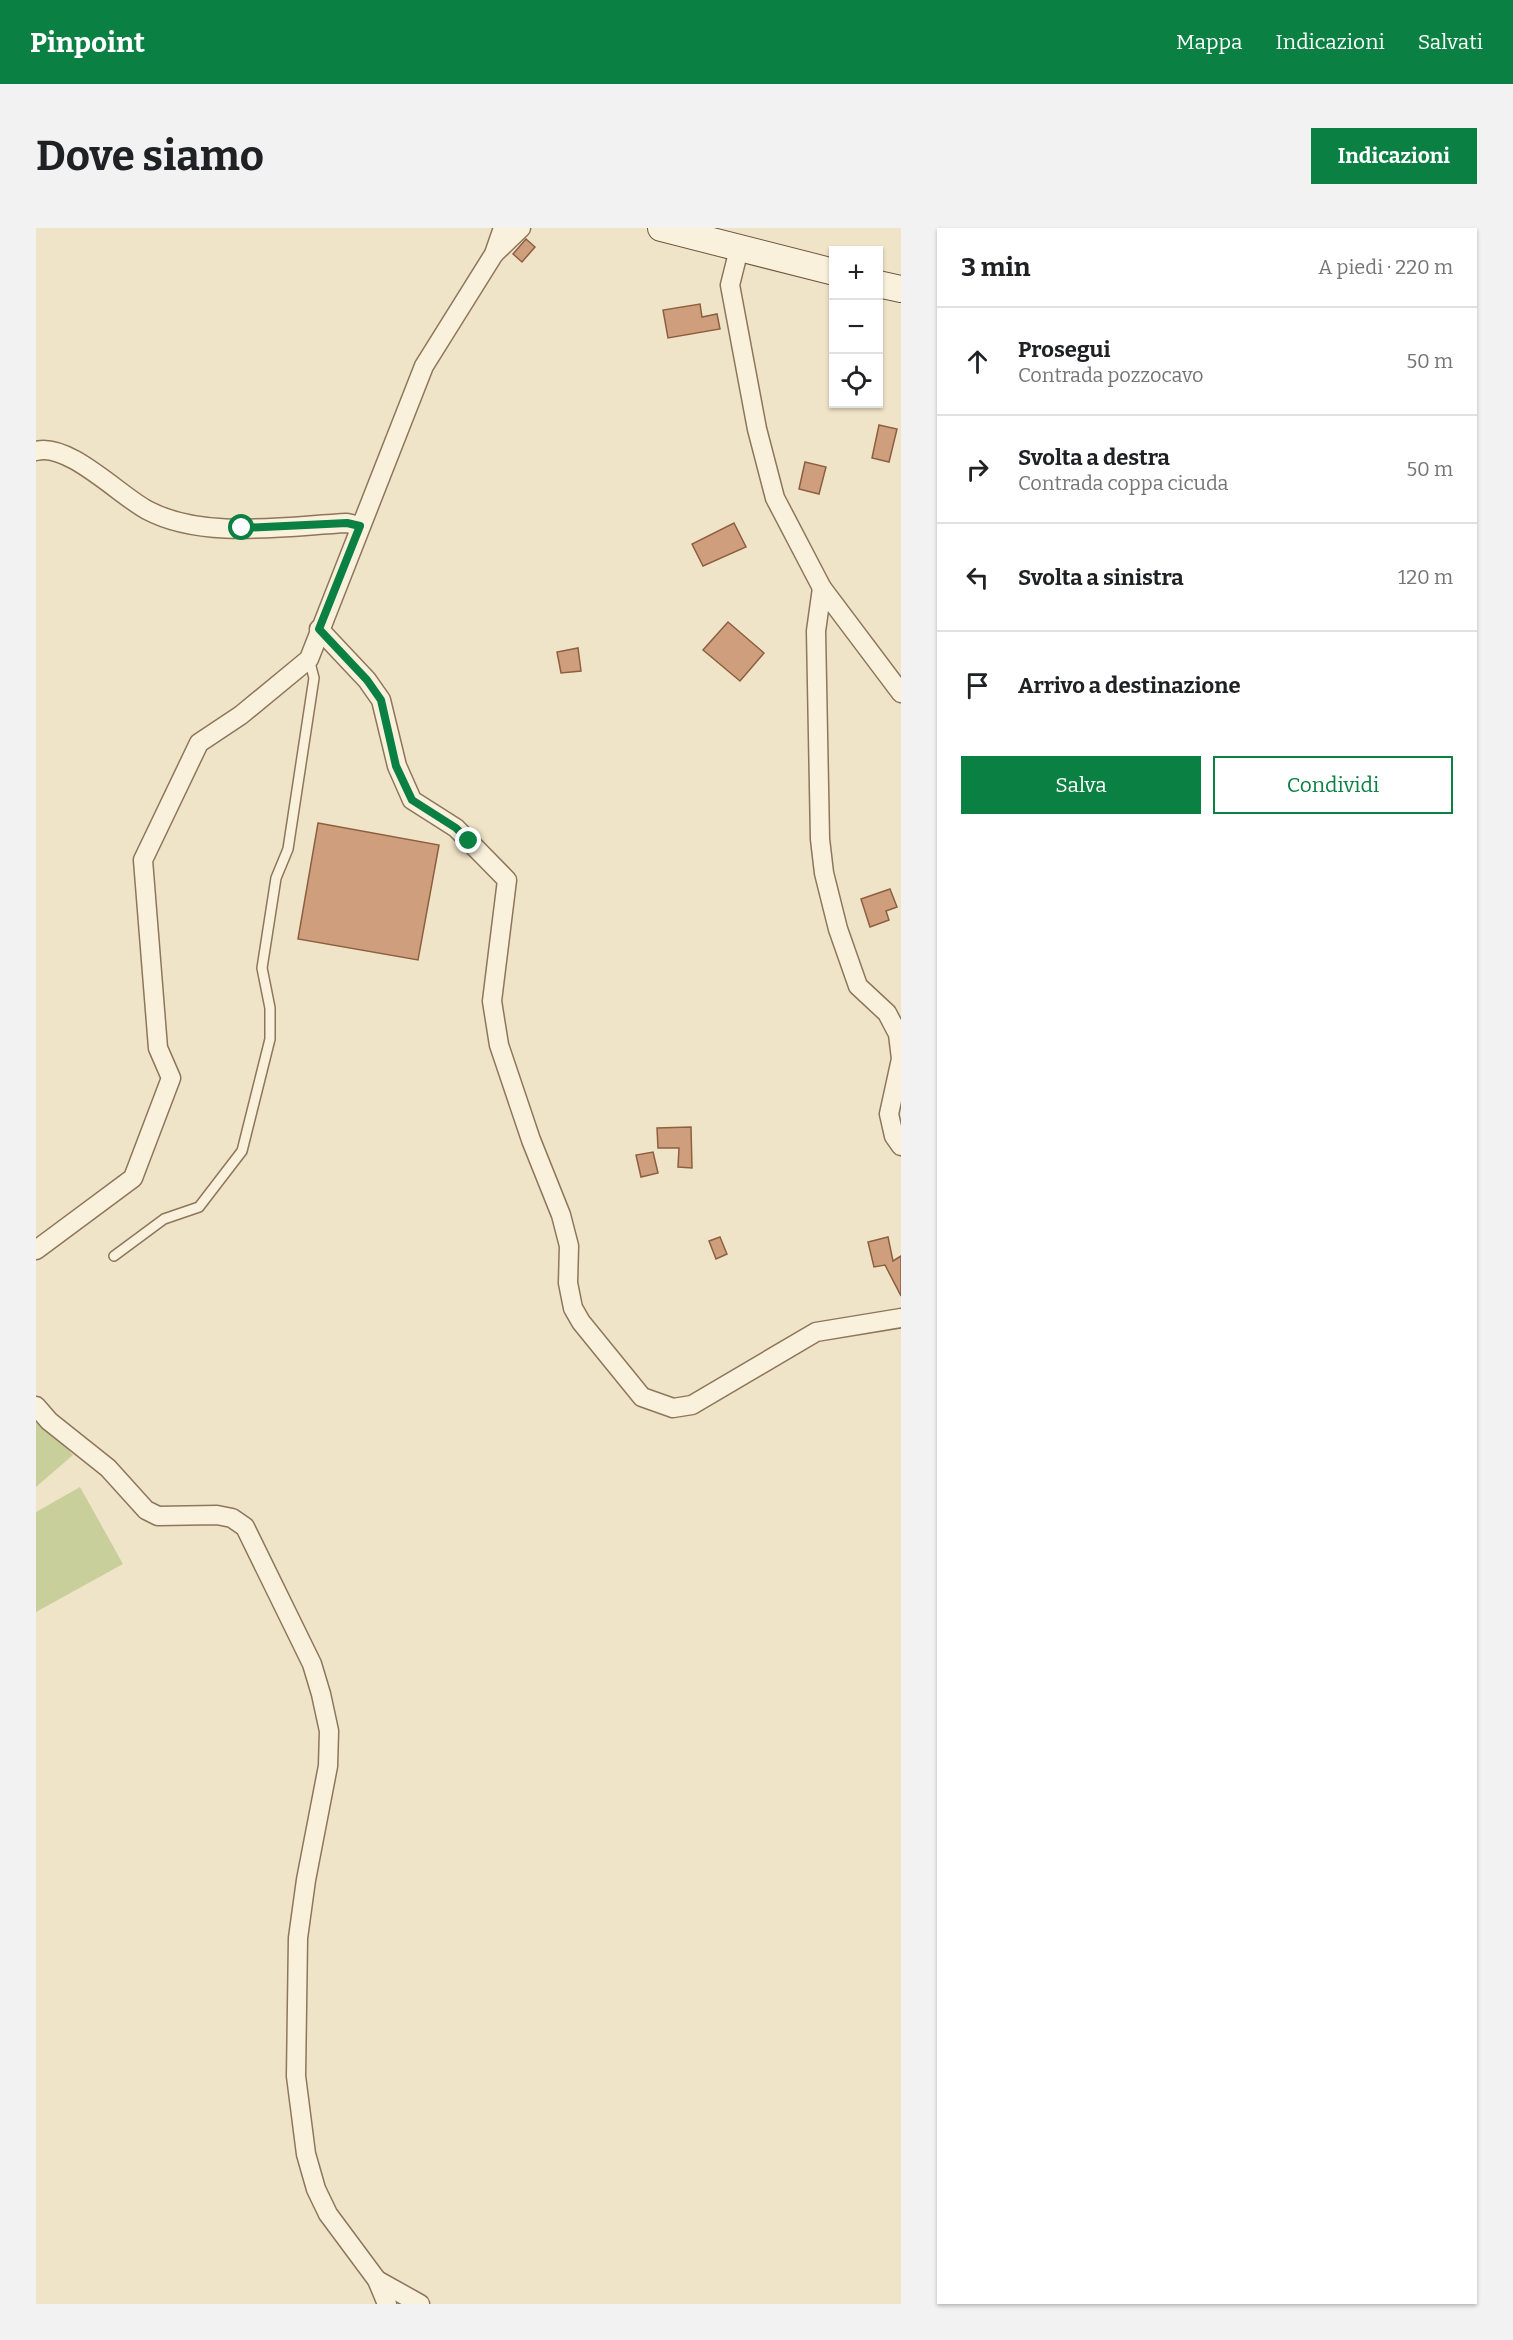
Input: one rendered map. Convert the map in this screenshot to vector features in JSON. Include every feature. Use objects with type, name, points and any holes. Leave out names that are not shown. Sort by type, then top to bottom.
[{"type":"main road","points":[[670,229],[739,249],[829,271]]},
{"type":"street","points":[[36,1250],[133,1178],[171,1078],[158,1048],[143,860],[199,743],[241,715],[309,659],[424,366],[494,254],[503,228]]},
{"type":"street","points":[[494,254],[521,228]]},
{"type":"street","points":[[739,249],[730,285],[758,429],[775,498],[822,588],[901,693]]},
{"type":"street","points":[[36,451],[42,449],[54,451],[73,460],[146,509],[165,518],[206,526],[242,528],[347,523],[360,526]]},
{"type":"street","points":[[822,588],[816,631],[820,839],[824,873],[838,929],[858,986],[887,1013],[898,1034],[901,1059],[889,1114],[894,1136],[901,1146]]},
{"type":"street","points":[[319,629],[367,680],[381,700],[396,766],[412,800],[456,828],[507,880],[492,1001],[499,1045],[531,1140],[561,1215],[569,1246],[568,1283],[573,1308],[581,1322],[642,1397],[673,1408],[692,1405],[816,1332],[901,1318]]},
{"type":"street","points":[[36,1406],[49,1421],[108,1468],[146,1510],[158,1516],[217,1515],[232,1518],[245,1527],[312,1664],[329,1731],[328,1766],[306,1880],[298,1938],[296,2076],[299,2113],[306,2154],[316,2188],[328,2214],[377,2280],[387,2304]]},
{"type":"street","points":[[377,2280],[420,2304]]},
{"type":"lane","points":[[114,1256],[164,1219],[199,1207],[242,1151],[270,1039],[270,1008],[262,968],[276,878],[288,849],[315,678],[309,659]]},
{"type":"green space","points":[[36,1413],[73,1455],[36,1487]]},
{"type":"green space","points":[[80,1487],[123,1564],[36,1612],[36,1512]]},
{"type":"building","points":[[526,239],[535,247],[522,262],[513,254]]},
{"type":"building","points":[[700,304],[702,317],[717,314],[720,329],[668,338],[663,310]]},
{"type":"building","points":[[879,425],[897,429],[889,462],[872,458]]},
{"type":"building","points":[[805,462],[826,467],[819,494],[799,489]]},
{"type":"building","points":[[734,523],[746,547],[703,566],[692,544]]},
{"type":"building","points":[[728,622],[764,653],[740,681],[703,650]]},
{"type":"building","points":[[578,648],[581,671],[561,673],[557,652]]},
{"type":"building","points":[[318,823],[439,845],[418,960],[298,939]]},
{"type":"building","points":[[890,889],[897,907],[886,911],[889,920],[870,927],[861,899]]},
{"type":"building","points":[[691,1127],[692,1168],[678,1167],[679,1148],[658,1148],[657,1128]]},
{"type":"building","points":[[653,1152],[658,1173],[641,1177],[636,1155]]},
{"type":"building","points":[[720,1237],[727,1254],[716,1259],[709,1241]]},
{"type":"building","points":[[888,1237],[893,1261],[901,1256],[901,1296],[885,1265],[874,1267],[868,1242]]},
{"type":"route","points":[[242,528],[347,523],[360,526],[319,629],[367,680],[381,700],[396,766],[412,800],[456,828],[469,841]]}]
